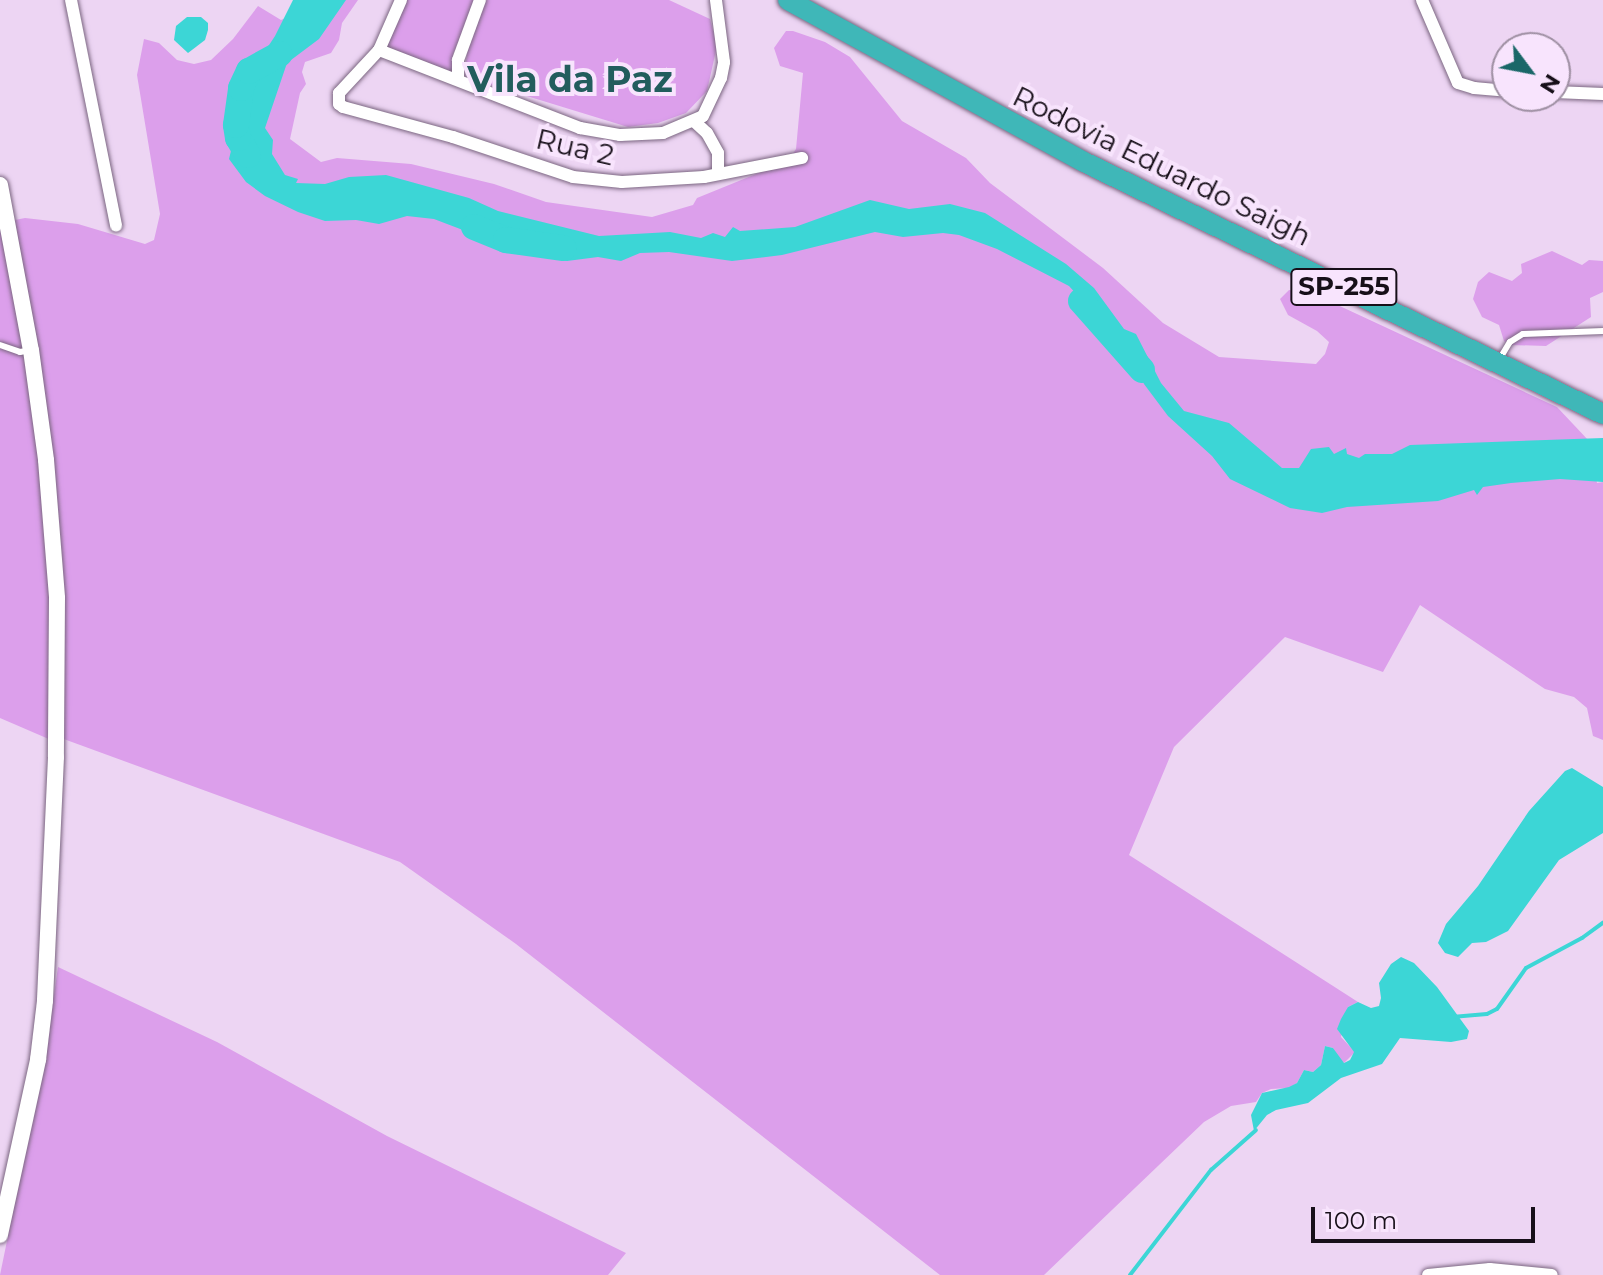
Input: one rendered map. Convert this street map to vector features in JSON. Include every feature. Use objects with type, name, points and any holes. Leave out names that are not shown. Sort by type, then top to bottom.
[{"type":"highway","name":"Rodovia Eduardo Saigh","points":[[788,0],[1084,162],[1603,414]]},
{"type":"street","points":[[71,0],[116,226]]},
{"type":"street","points":[[401,0],[379,50],[580,128],[647,135],[695,122],[710,103],[724,62],[716,0]]},
{"type":"street","points":[[458,79],[458,60],[480,0]]},
{"type":"street","points":[[1422,0],[1458,83],[1491,90]]},
{"type":"street","name":"Rua 2","points":[[379,50],[339,93],[339,104],[343,107],[453,137],[573,177],[622,182],[718,174],[802,158]]},
{"type":"street","points":[[1571,93],[1603,94]]},
{"type":"street","points":[[695,122],[707,133],[718,153],[718,174]]},
{"type":"street","points":[[0,185],[31,350],[46,460],[57,598],[56,757],[44,1016],[38,1060],[0,1235]]},
{"type":"street","points":[[1428,1275],[1455,1272],[1552,1275]]},
{"type":"lane","points":[[1497,362],[1510,342],[1523,334],[1603,331]]},
{"type":"lane","points":[[0,345],[20,352],[31,350]]},
{"type":"shaded area","points":[[293,0],[346,0],[319,39],[287,63],[265,128],[273,140],[272,154],[285,175],[298,179],[296,183],[325,184],[349,177],[386,175],[469,198],[498,211],[599,236],[670,232],[701,238],[713,233],[725,237],[733,227],[740,231],[795,227],[870,200],[909,209],[950,204],[985,213],[1066,264],[1094,288],[1124,329],[1136,334],[1161,383],[1184,411],[1229,423],[1282,468],[1299,468],[1311,449],[1329,447],[1334,454],[1346,448],[1347,454],[1359,458],[1365,454],[1392,454],[1410,445],[1603,438],[1603,482],[1560,479],[1511,483],[1483,487],[1477,495],[1474,490],[1438,501],[1347,507],[1322,513],[1290,508],[1230,479],[1212,456],[1168,416],[1144,384],[1125,347],[1069,286],[997,249],[959,235],[943,233],[903,237],[875,232],[782,255],[732,261],[669,252],[640,253],[621,261],[598,257],[567,261],[556,259],[531,243],[506,240],[497,243],[434,219],[407,216],[379,224],[356,220],[325,221],[298,212],[265,196],[246,182],[229,159],[242,106],[241,88],[275,36]]},
{"type":"shaded area","points":[[325,0],[358,0],[342,23],[339,40],[331,53],[305,62],[302,72],[306,84],[300,93],[290,139],[321,162],[337,158],[411,164],[494,184],[546,202],[652,217],[693,205],[697,198],[788,161],[796,149],[803,73],[780,66],[774,48],[786,31],[793,31],[825,42],[850,57],[902,121],[966,158],[990,183],[1103,268],[1163,323],[1219,357],[1316,364],[1325,354],[1329,342],[1317,331],[1288,315],[1280,299],[1289,290],[1316,295],[1557,407],[1589,441],[1597,483],[1603,482],[1603,740],[1593,736],[1587,708],[1574,697],[1545,689],[1420,605],[1383,672],[1285,637],[1174,747],[1129,855],[1358,1002],[1348,1007],[1341,1037],[1355,1052],[1344,1063],[1338,1059],[1333,1048],[1325,1046],[1321,1065],[1313,1072],[1304,1070],[1297,1083],[1289,1088],[1271,1089],[1262,1093],[1256,1102],[1231,1106],[1204,1122],[1044,1275],[940,1275],[516,944],[400,862],[61,738],[63,566],[55,476],[15,220],[25,218],[78,224],[145,244],[154,240],[160,214],[137,75],[144,39],[159,43],[177,60],[194,64],[211,60],[233,39],[258,6],[281,20]]},
{"type":"shaded area","points":[[405,0],[476,0],[453,54],[452,72],[386,47]]},
{"type":"shaded area","points":[[485,0],[669,0],[710,19],[717,46],[707,91],[686,113],[658,123],[628,127],[471,79],[466,61],[470,35]]},
{"type":"shaded area","points":[[187,17],[201,17],[208,23],[205,40],[188,53],[174,40],[176,26]]},
{"type":"shaded area","points":[[0,213],[41,463],[52,597],[51,740],[0,718]]},
{"type":"shaded area","points":[[1552,251],[1582,265],[1589,260],[1603,261],[1603,292],[1590,298],[1591,317],[1546,346],[1511,345],[1504,341],[1499,325],[1482,317],[1473,299],[1478,282],[1489,272],[1512,281],[1522,273],[1521,264]]},
{"type":"shaded area","points":[[1572,768],[1603,787],[1603,833],[1559,860],[1508,931],[1486,942],[1472,943],[1458,957],[1445,953],[1438,943],[1446,924],[1478,886],[1529,811],[1565,771]]},
{"type":"shaded area","points":[[1401,957],[1414,963],[1437,987],[1469,1031],[1467,1039],[1451,1042],[1400,1038],[1382,1064],[1341,1078],[1308,1103],[1276,1110],[1267,1115],[1254,1131],[1251,1115],[1262,1093],[1297,1083],[1304,1070],[1313,1072],[1321,1065],[1325,1046],[1333,1048],[1344,1063],[1350,1060],[1354,1052],[1337,1029],[1341,1019],[1348,1007],[1358,1002],[1371,1008],[1379,1006],[1379,983],[1391,964]]},
{"type":"shaded area","points":[[58,967],[217,1042],[387,1136],[626,1253],[608,1275],[0,1275],[46,1051]]},
{"type":"waterway","points":[[248,155],[238,138],[236,125],[241,88],[249,71],[280,54]]},
{"type":"waterway","points":[[474,227],[506,240],[563,248]]},
{"type":"waterway","points":[[1081,301],[1142,370]]},
{"type":"waterway","points":[[1452,1017],[1487,1014],[1497,1009],[1526,968],[1603,923]]},
{"type":"waterway","points":[[1130,1275],[1211,1170],[1256,1130]]},
{"type":"district","name":"Vila da Paz","points":[[570,80]]}]
